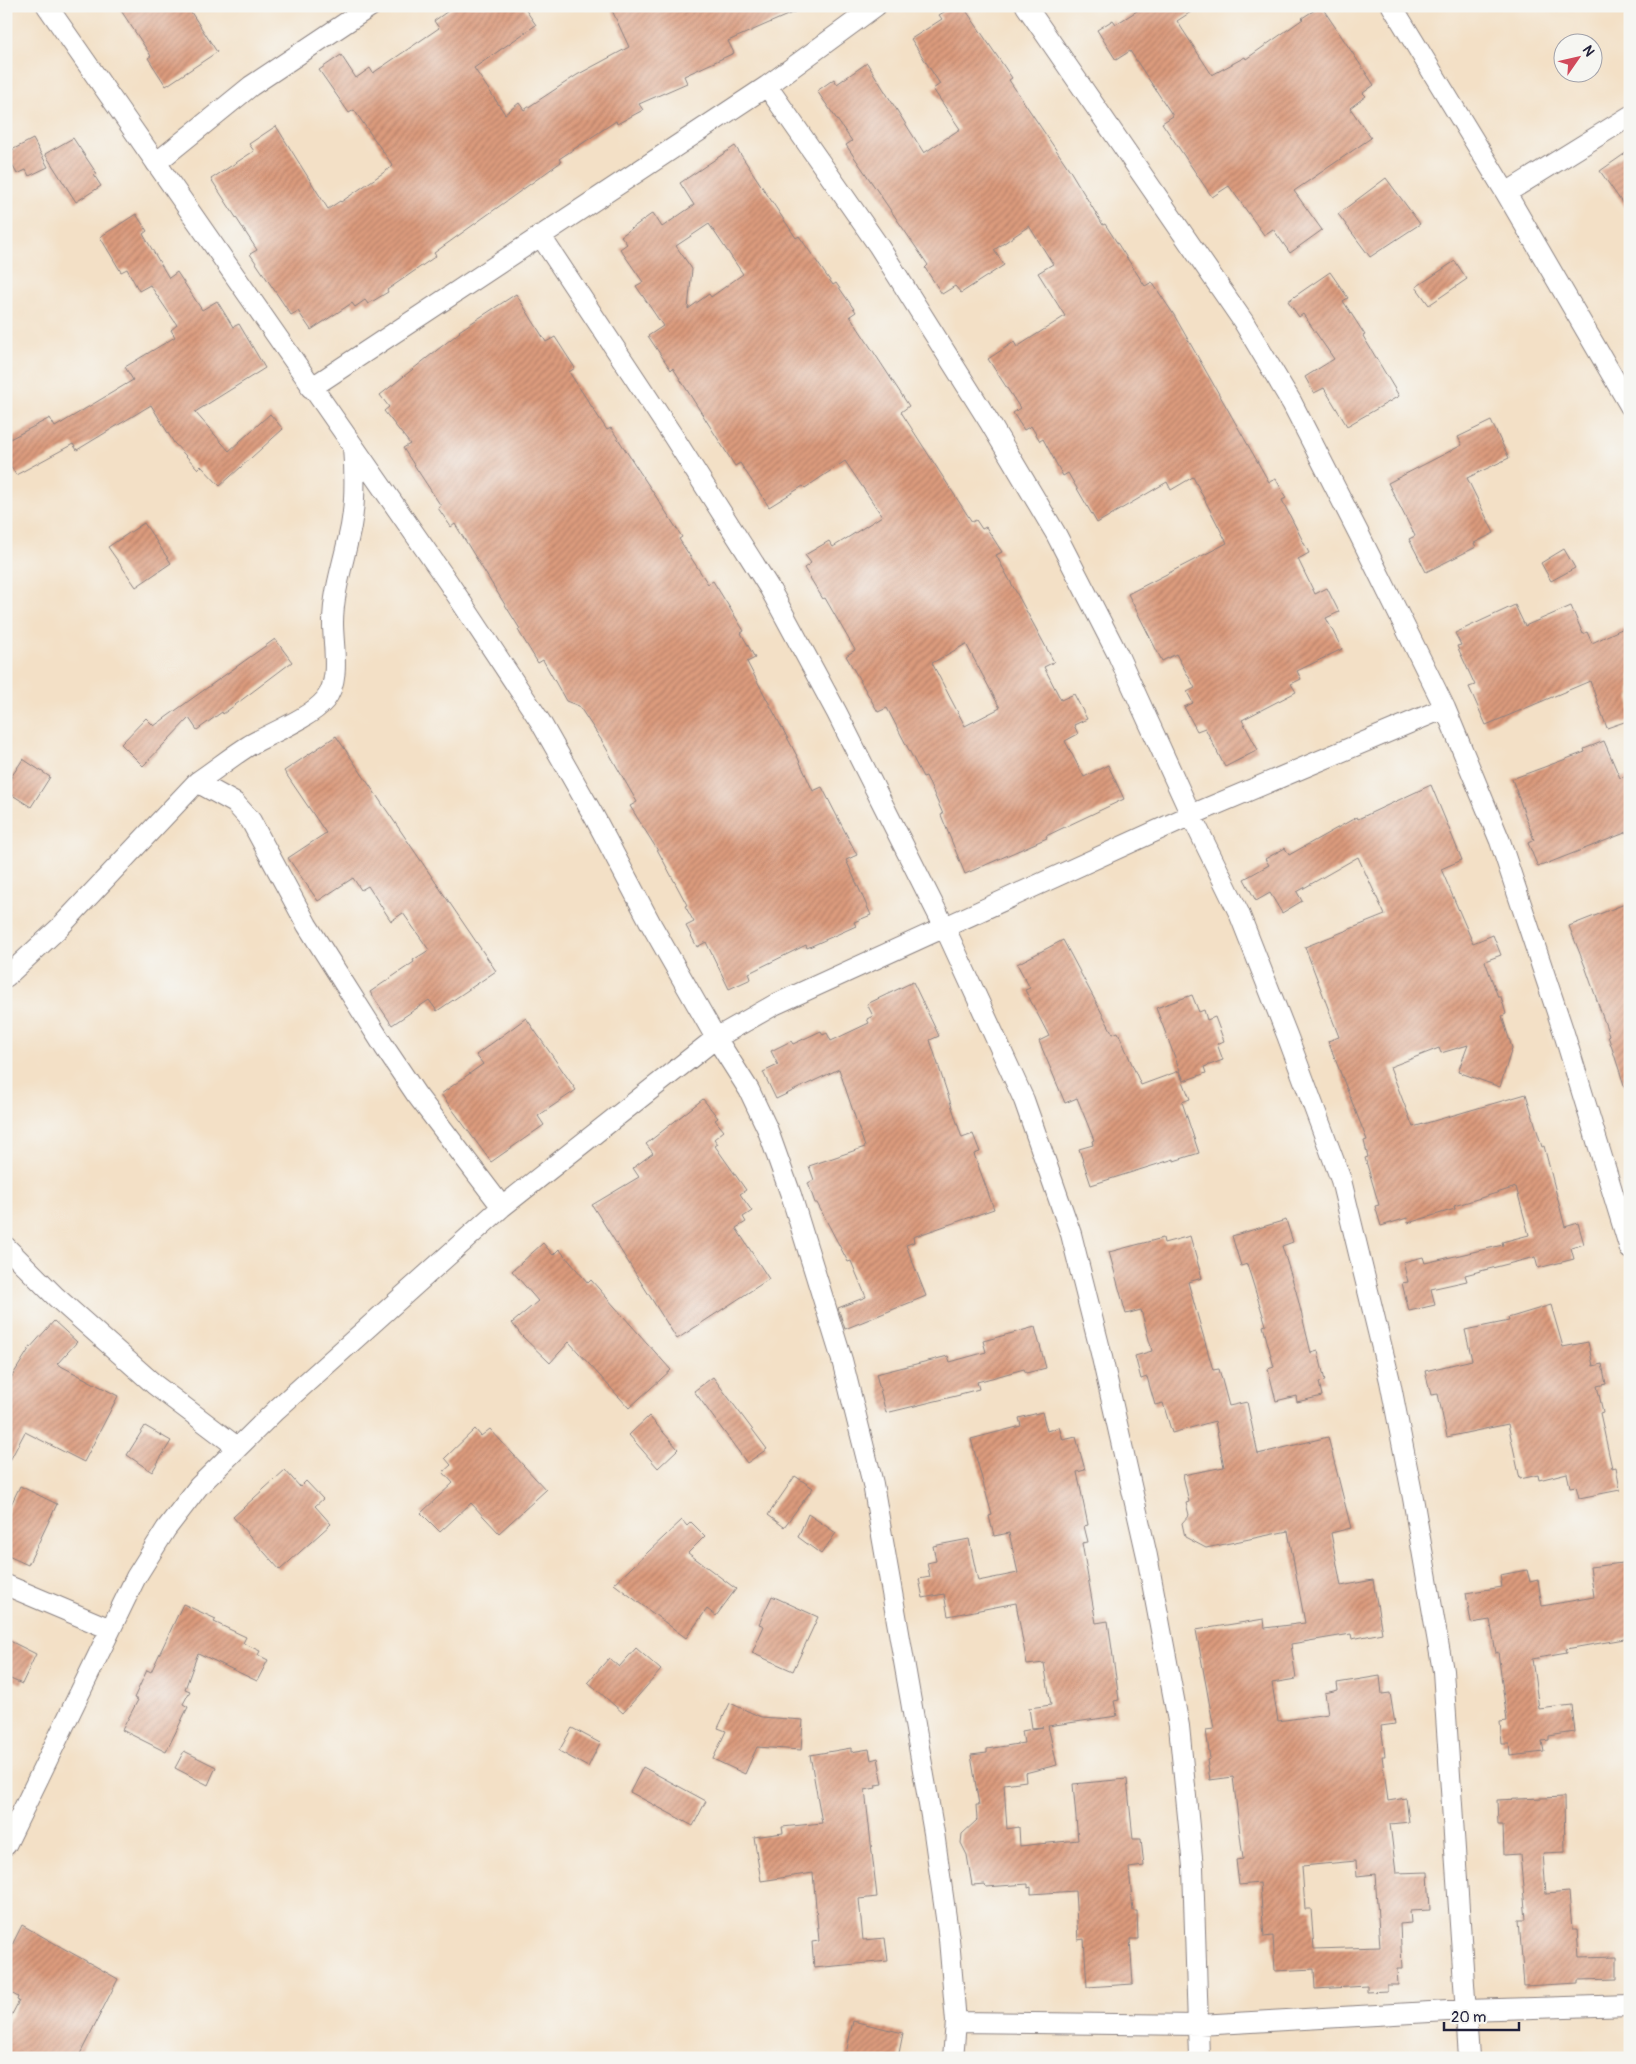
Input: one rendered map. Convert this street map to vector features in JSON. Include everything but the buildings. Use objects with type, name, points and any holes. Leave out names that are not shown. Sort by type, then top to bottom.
[{"type":"street","points":[[47,6],[311,388],[448,582],[540,721],[595,818],[652,926],[716,1038],[749,1090],[767,1128],[791,1195],[842,1360],[873,1484],[934,1833],[949,1939],[956,2022],[953,2058]]},
{"type":"street","points":[[156,163],[251,86],[372,6]]},
{"type":"street","points":[[311,388],[767,86],[876,6]]},
{"type":"street","points":[[1026,6],[1243,321],[1287,395],[1360,534],[1445,708],[1500,841],[1563,1030],[1630,1249]]},
{"type":"street","points":[[1392,6],[1506,193],[1630,406]]},
{"type":"street","points":[[767,86],[878,244],[990,423],[1056,534],[1118,655],[1238,913],[1287,1035],[1341,1180],[1390,1381],[1413,1498],[1443,1671],[1469,2058]]},
{"type":"street","points":[[1506,193],[1630,116]]},
{"type":"street","points":[[540,236],[673,436],[770,589],[837,713],[946,928],[1024,1100],[1072,1234],[1120,1427],[1147,1556],[1179,1726],[1193,1867],[1199,2025],[1198,2058]]},
{"type":"street","points":[[6,976],[59,928],[197,782],[248,746],[315,710],[325,700],[332,688],[334,673],[333,620],[336,591],[352,524],[355,486],[353,445]]},
{"type":"street","points":[[6,1845],[136,1577],[166,1529],[199,1486],[237,1447],[502,1207],[716,1038],[774,1005],[1191,815],[1445,708]]},
{"type":"street","points":[[197,782],[235,803],[251,820],[307,925],[385,1048],[416,1094],[502,1207]]},
{"type":"street","points":[[6,1247],[56,1297],[155,1386],[237,1447]]},
{"type":"street","points":[[6,1585],[110,1628]]},
{"type":"street","points":[[956,2022],[1199,2025],[1466,2010],[1630,2005]]}]
